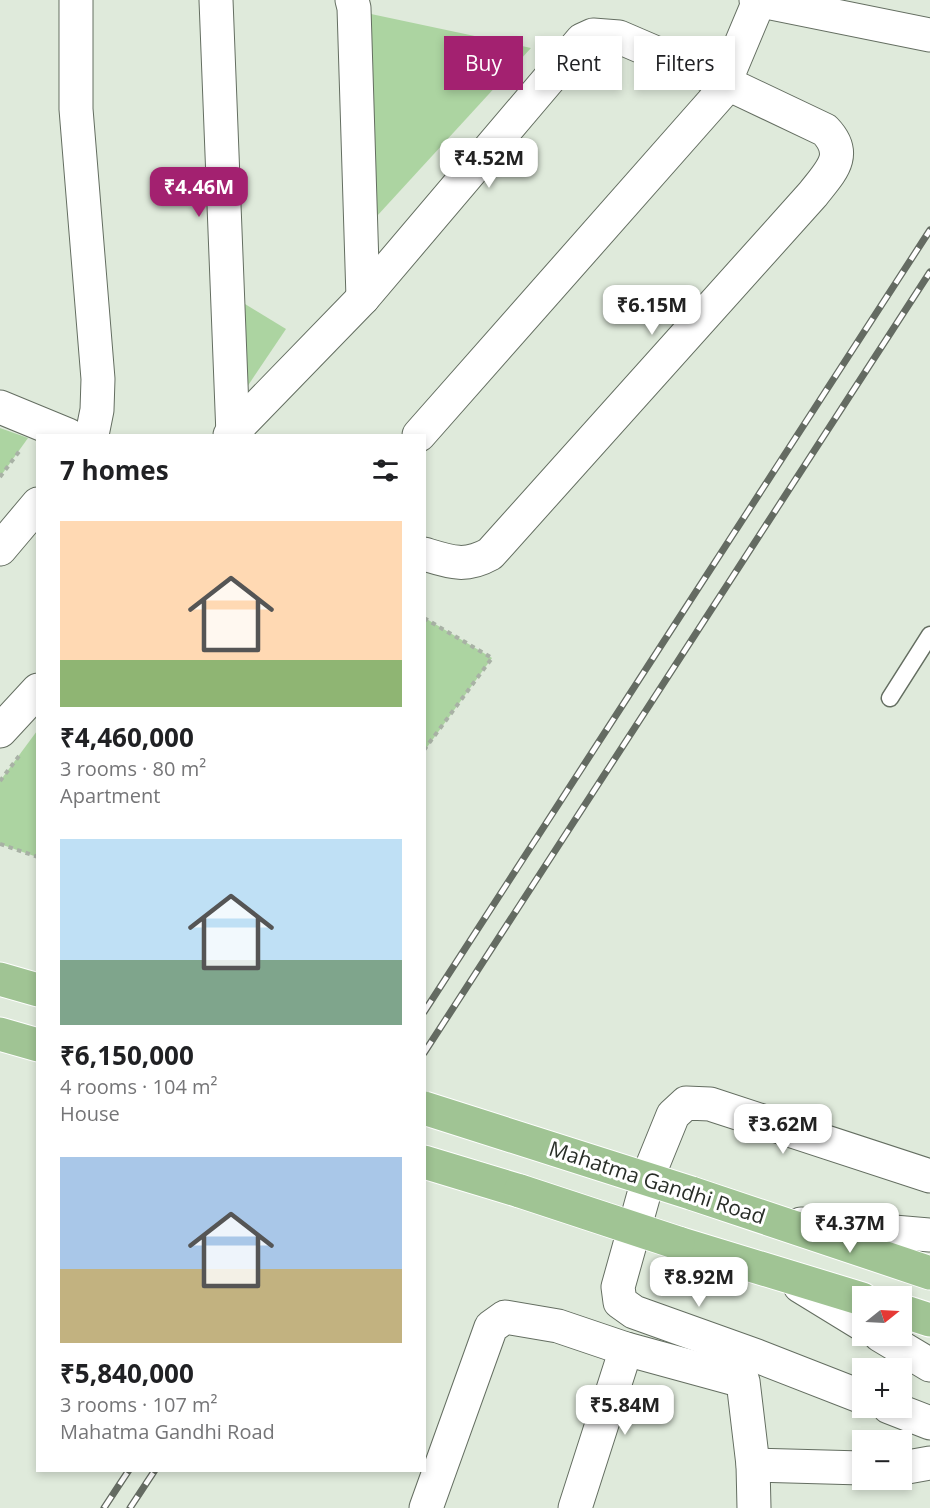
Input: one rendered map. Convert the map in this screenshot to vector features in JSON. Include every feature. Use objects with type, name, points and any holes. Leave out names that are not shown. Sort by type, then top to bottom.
[{"type":"main road","points":[[0,979],[36,989]]},
{"type":"main road","points":[[0,1034],[36,1045]]},
{"type":"main road","name":"Mahatma Gandhi Road","points":[[426,1109],[775,1222]]},
{"type":"main road","points":[[426,1163],[852,1296]]},
{"type":"main road","points":[[775,1222],[930,1273]]},
{"type":"main road","points":[[912,1314],[930,1320]]},
{"type":"street","points":[[76,0],[76,109],[98,379],[97,410],[92,434]]},
{"type":"street","points":[[216,0],[232,433]]},
{"type":"street","points":[[352,0],[363,298]]},
{"type":"street","points":[[735,59],[757,0],[930,35]]},
{"type":"street","points":[[232,433],[363,298],[582,40],[593,35],[620,37],[634,43]]},
{"type":"street","points":[[426,554],[460,563],[471,563],[490,554],[768,247],[827,176],[838,149],[833,138],[825,130],[735,87]]},
{"type":"street","points":[[419,434],[722,90]]},
{"type":"street","points":[[0,407],[66,434]]},
{"type":"street","points":[[0,549],[36,506]]},
{"type":"street","points":[[0,731],[36,692]]},
{"type":"street","points":[[852,1393],[634,1312],[620,1302],[618,1287],[651,1169],[673,1115],[686,1103],[710,1104],[930,1176]]},
{"type":"street","name":"Mahatma Gandhi Road","points":[[775,1222],[930,1235]]},
{"type":"street","points":[[778,1272],[852,1318]]},
{"type":"street","points":[[426,1508],[491,1327],[505,1317],[558,1326],[626,1349],[743,1381],[753,1465],[754,1508]]},
{"type":"street","points":[[898,1346],[930,1365]]},
{"type":"street","points":[[574,1508],[626,1349]]},
{"type":"street","points":[[912,1416],[930,1423]]},
{"type":"street","points":[[912,1466],[930,1463]]},
{"type":"street","points":[[753,1465],[852,1468]]},
{"type":"lane","points":[[890,698],[930,635]]},
{"type":"path","points":[[426,619],[492,657],[426,747]]},
{"type":"path","points":[[0,844],[36,856]]},
{"type":"green space","points":[[371,14],[475,36],[444,36],[444,90],[492,90],[377,216]]},
{"type":"green space","points":[[523,46],[531,48],[523,57]]},
{"type":"green space","points":[[240,301],[286,329],[247,387]]},
{"type":"green space","points":[[0,428],[28,438],[0,477]]},
{"type":"green space","points":[[426,619],[492,658],[426,749]]},
{"type":"green space","points":[[36,732],[36,857],[0,844],[0,781]]},
{"type":"railway","points":[[426,1009],[930,230]]},
{"type":"railway","points":[[426,1050],[930,272]]},
{"type":"railway","points":[[104,1508],[128,1472]]},
{"type":"railway","points":[[130,1508],[154,1472]]}]
